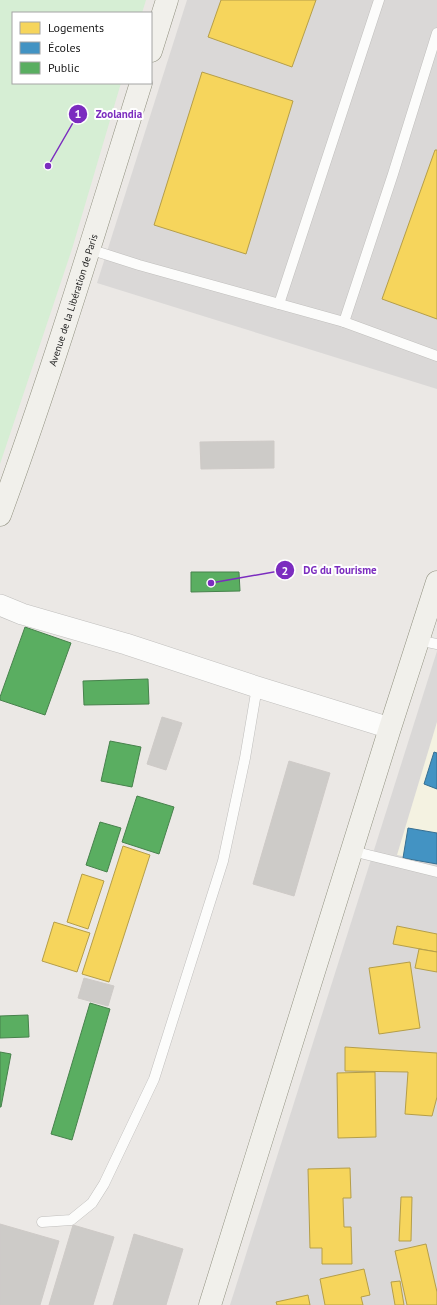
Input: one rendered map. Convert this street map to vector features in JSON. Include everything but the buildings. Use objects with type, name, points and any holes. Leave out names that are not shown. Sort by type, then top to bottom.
[{"type":"street","points":[[152,48],[167,0]]},
{"type":"street","name":"Avenue de la Libération de Paris","points":[[0,515],[18,466],[89,249],[141,84]]},
{"type":"street","points":[[210,1305],[390,728],[428,642],[437,582]]},
{"type":"street","points":[[0,605],[22,614],[126,644],[257,687],[390,728]]},
{"type":"lane","points":[[279,304],[379,0]]},
{"type":"lane","points":[[344,322],[393,174],[437,33]]},
{"type":"lane","points":[[89,249],[138,265],[344,322],[437,356]]},
{"type":"lane","points":[[42,1222],[71,1220],[92,1203],[104,1184],[154,1079],[223,861],[245,758],[257,687]]},
{"type":"lane","points":[[352,851],[437,872]]},
{"type":"shaded area","points":[[187,0],[437,0],[437,389],[97,283]]},
{"type":"shaded area","points":[[437,651],[437,1305],[230,1305]]},
{"type":"shaded area","points":[[437,722],[437,863],[397,855]]},
{"type":"green space","points":[[0,0],[146,0],[142,12],[12,12],[12,84],[121,84],[72,249],[0,464]]},
{"type":"place","name":"Zoolandia","points":[[48,166]]},
{"type":"place","name":"DG du Tourisme","points":[[211,583]]}]
